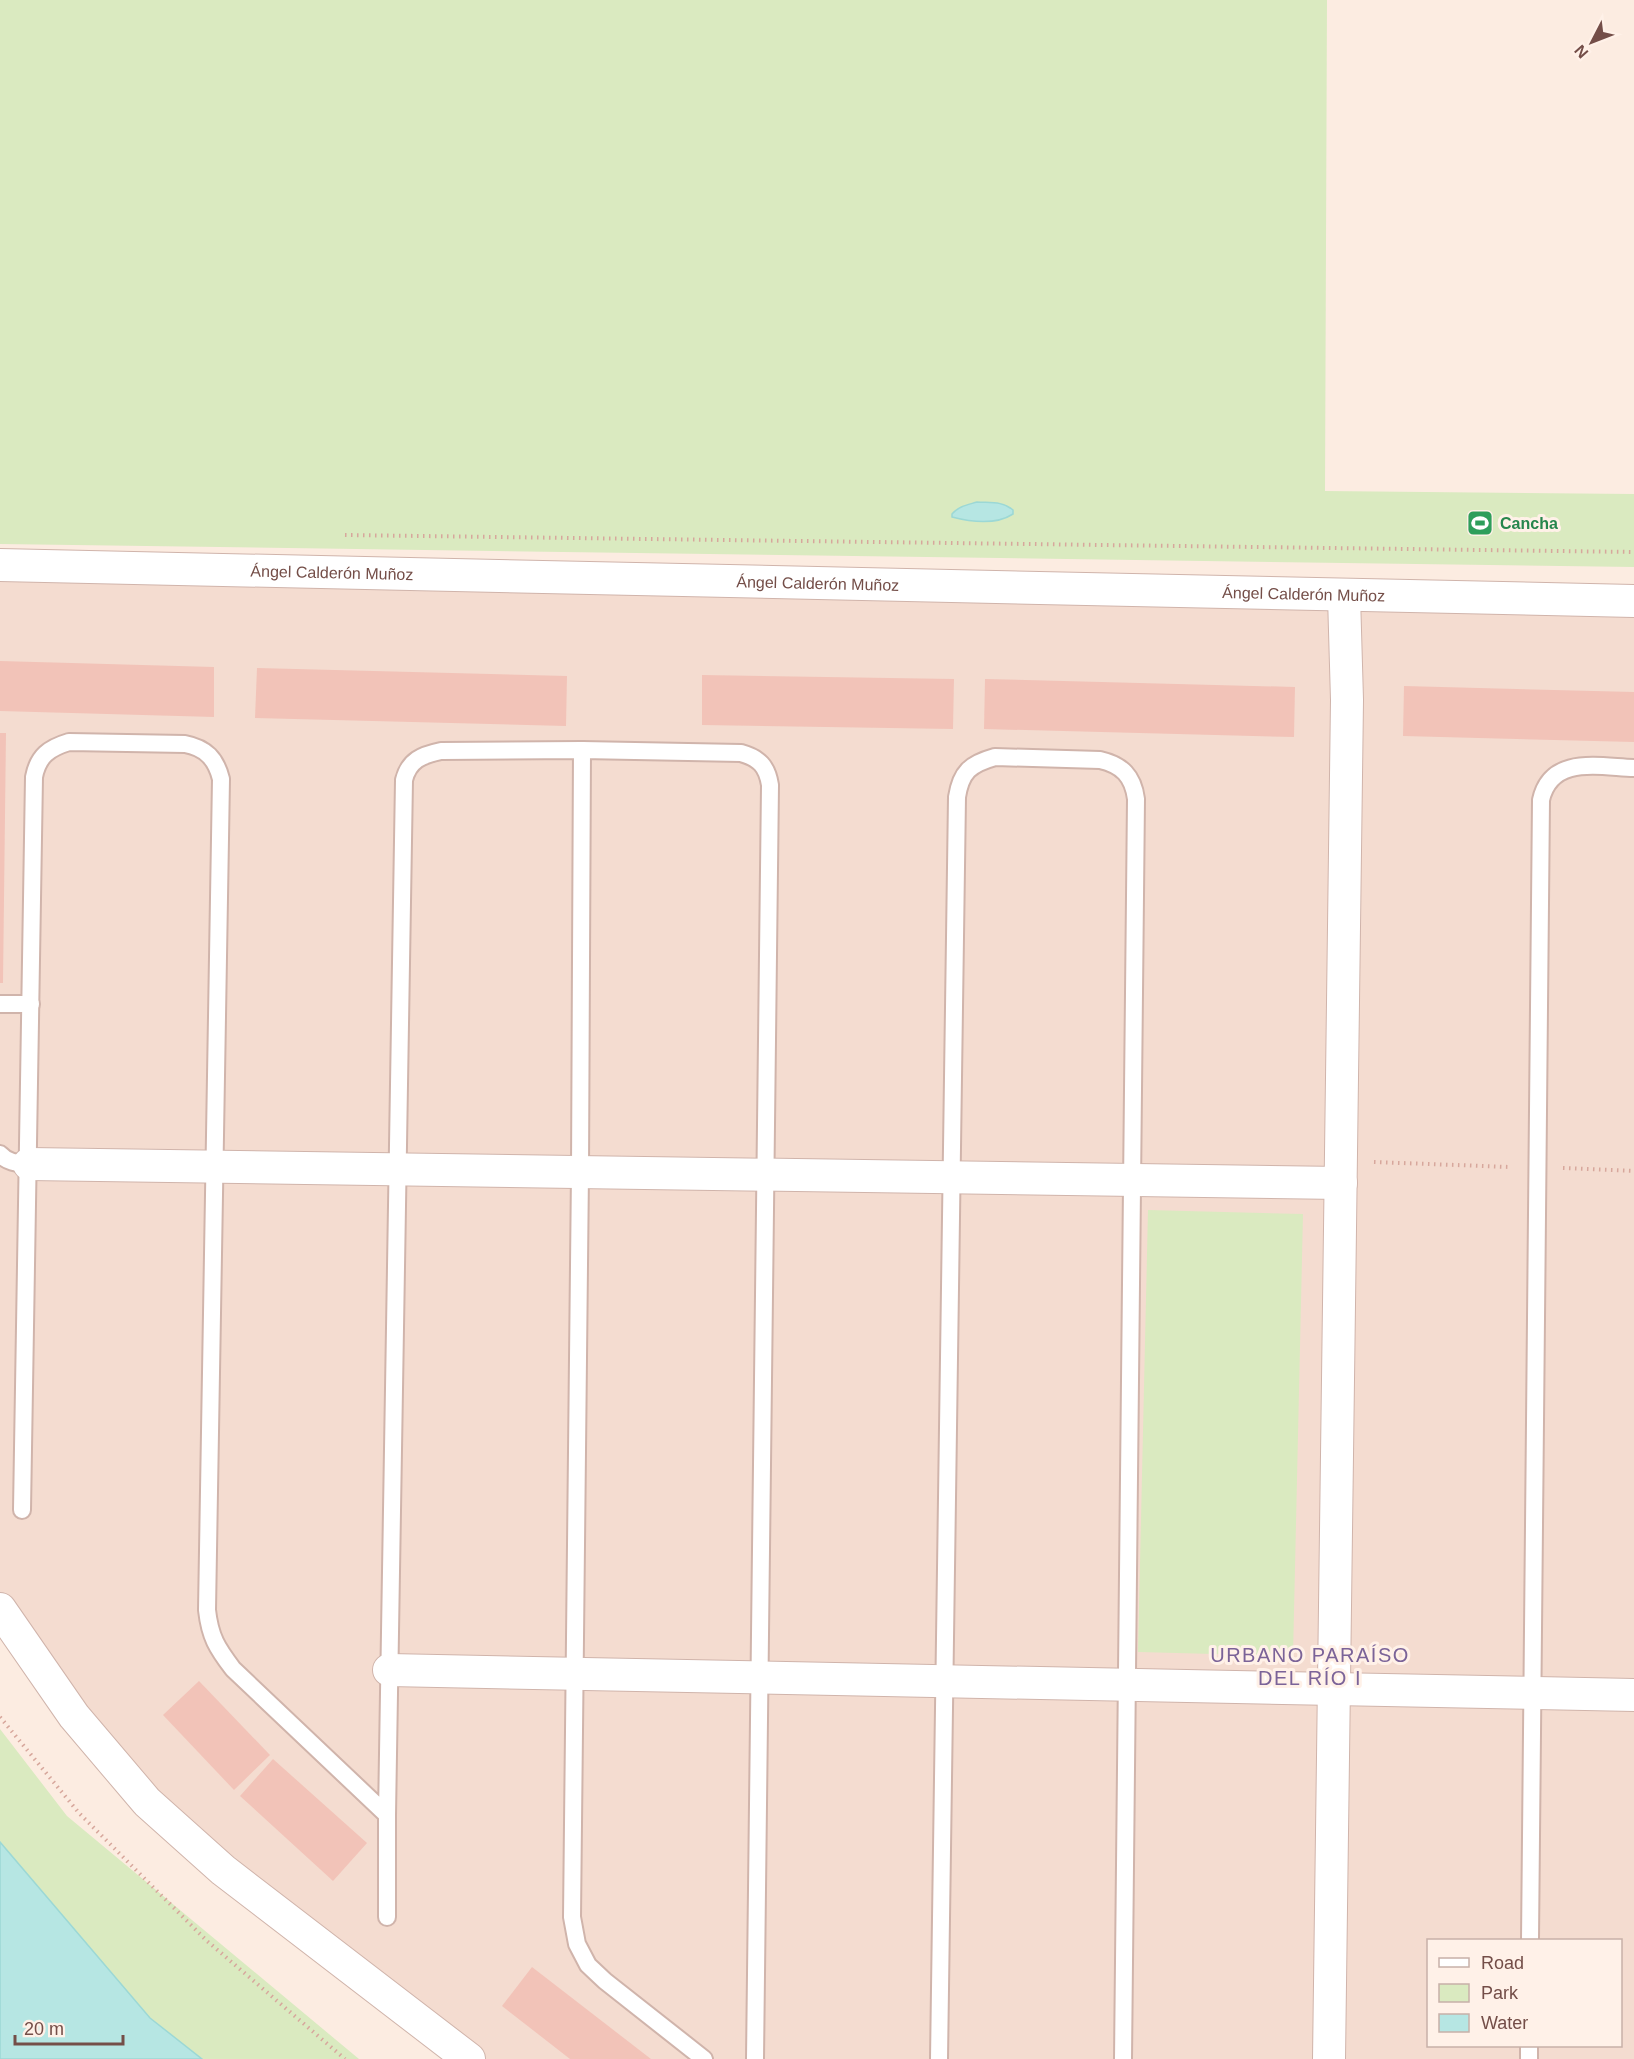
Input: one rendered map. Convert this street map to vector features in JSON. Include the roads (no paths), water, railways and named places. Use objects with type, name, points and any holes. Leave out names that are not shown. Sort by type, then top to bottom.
[{"type":"street","name":"Ángel Calderón Muñoz","points":[[0,565],[1634,601]]},
{"type":"street","points":[[1329,2059],[1347,700],[1344,596]]},
{"type":"street","points":[[29,1164],[1131,1180],[1341,1172]]},
{"type":"street","points":[[0,1609],[74,1716],[147,1802],[223,1870],[469,2059]]},
{"type":"street","points":[[389,1670],[1634,1695]]},
{"type":"lane","points":[[22,1510],[36,766],[43,754],[56,746],[69,742],[185,744],[198,747],[211,755],[218,767],[221,779],[207,1610],[210,1632],[233,1669],[387,1815]]},
{"type":"lane","points":[[582,750],[572,1917],[577,1944],[588,1965],[604,1981],[704,2059]]},
{"type":"lane","points":[[387,1917],[396,1169],[406,770],[415,760],[426,754],[441,751],[582,750],[741,753],[752,756],[762,763],[768,772],[770,784],[755,2059]]},
{"type":"lane","points":[[939,2059],[957,797],[960,780],[969,769],[982,761],[995,757],[1100,760],[1113,763],[1124,771],[1134,784],[1136,799],[1123,2059]]},
{"type":"lane","points":[[1530,1939],[1541,800],[1543,788],[1553,776],[1564,769],[1577,766],[1634,768]]},
{"type":"lane","points":[[0,1004],[31,1004]]},
{"type":"lane","points":[[0,1154],[6,1161],[29,1164]]},
{"type":"water","points":[[977,502],[1005,505],[1013,510],[1013,514],[999,520],[983,522],[952,517],[957,509]]},
{"type":"water","points":[[0,1842],[150,2018],[202,2059],[0,2059]]},
{"type":"place","name":"Cancha","points":[[1480,523]]},
{"type":"district","name":"URBANO PARAÍSO DEL RÍO I","points":[[1310,1666]]}]
